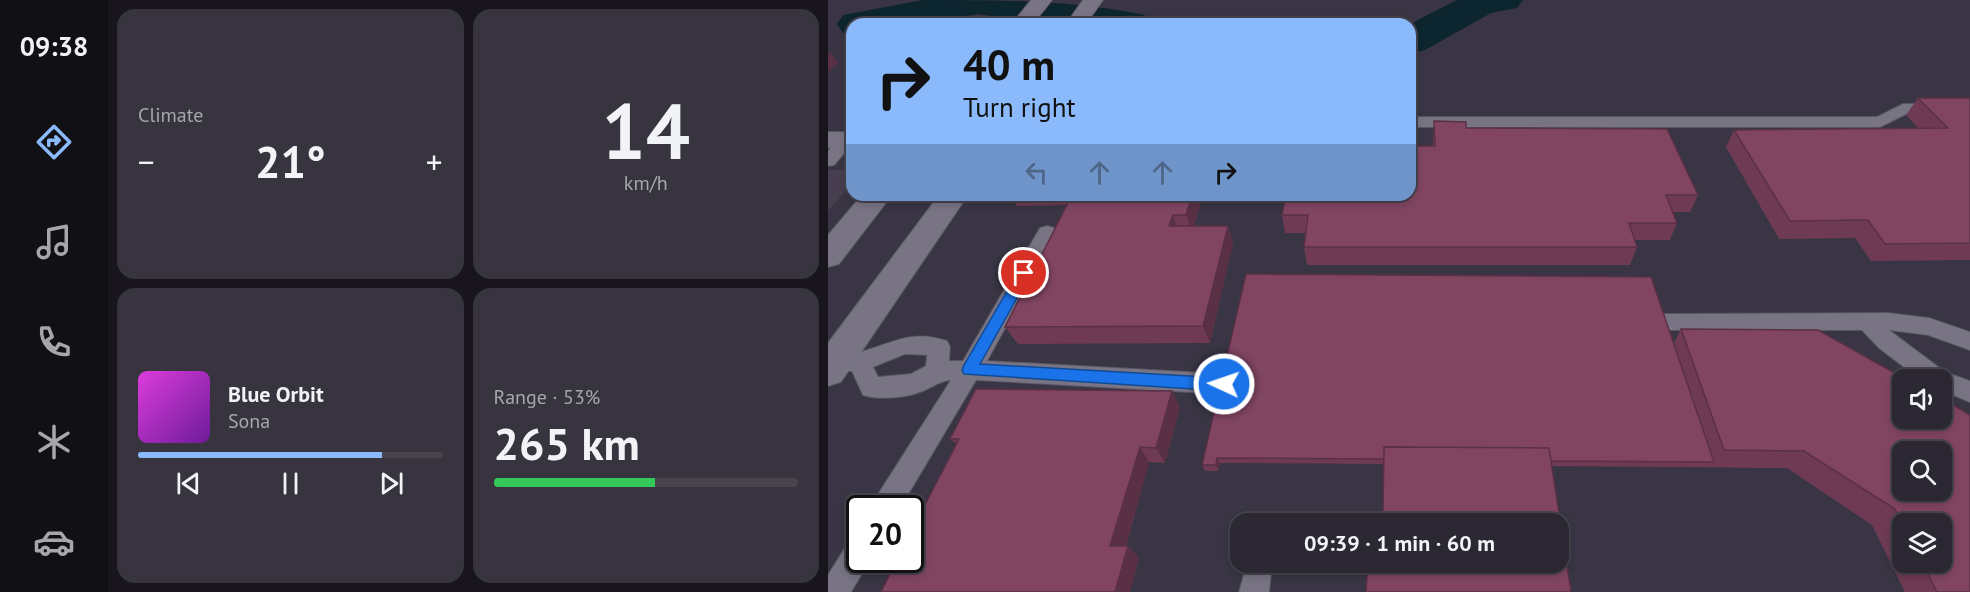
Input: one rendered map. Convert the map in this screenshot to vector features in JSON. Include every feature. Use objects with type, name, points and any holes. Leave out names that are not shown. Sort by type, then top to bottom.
[{"type":"main road","points":[[1027,18],[1042,0]]},
{"type":"main road","points":[[1080,18],[1093,0]]},
{"type":"main road","points":[[828,256],[873,201]]},
{"type":"main road","points":[[837,364],[950,201]]},
{"type":"lane","points":[[1416,123],[1880,122],[1903,109],[1970,108]]},
{"type":"lane","points":[[828,161],[842,140]]},
{"type":"lane","points":[[893,495],[970,370],[1047,233]]},
{"type":"lane","points":[[1867,321],[1887,342],[1925,369]]},
{"type":"lane","points":[[1661,322],[1888,321],[1929,327],[1970,341]]},
{"type":"lane","points":[[837,364],[904,345],[939,347],[937,371]]},
{"type":"lane","points":[[837,364],[871,388],[915,384],[937,371],[970,370],[1224,384]]},
{"type":"lane","points":[[1952,385],[1970,392]]},
{"type":"lane","points":[[834,592],[846,573]]},
{"type":"shaded area","points":[[828,170],[846,170],[846,191],[828,211]]},
{"type":"building","points":[[1918,98],[1970,98],[1970,243],[1885,244],[1868,220],[1790,221],[1734,130],[1948,128]]},
{"type":"building","points":[[1434,121],[1466,122],[1466,128],[1667,129],[1698,195],[1666,195],[1677,223],[1629,223],[1637,247],[1304,247],[1308,215],[1282,215],[1285,201],[1416,201],[1416,146],[1435,146]]},
{"type":"building","points":[[1069,201],[1190,201],[1186,215],[1173,215],[1169,226],[1228,226],[1203,326],[1005,327]]},
{"type":"building","points":[[1246,274],[1651,277],[1714,462],[1551,461],[1549,448],[1384,447],[1384,459],[1217,458],[1216,465],[1202,465]]},
{"type":"building","points":[[1681,329],[1818,330],[1892,372],[1892,429],[1952,429],[1952,404],[1970,415],[1970,592],[1937,592],[1928,573],[1952,573],[1952,513],[1897,513],[1895,509],[1804,451],[1724,450]]},
{"type":"building","points":[[976,389],[1172,391],[1156,448],[1140,447],[1110,546],[1128,546],[1115,592],[881,592],[890,573],[924,573],[924,507],[959,439],[950,439]]},
{"type":"building","points":[[1384,447],[1549,448],[1559,513],[1383,513]]},
{"type":"building","points":[[1367,573],[1568,573],[1571,592],[1366,592]]},
{"type":"waterway","points":[[1416,38],[1481,3],[1503,0]]},
{"type":"waterway","points":[[891,18],[978,2],[1088,18]]},
{"type":"route","points":[[1024,273],[970,370],[1224,384]]}]
